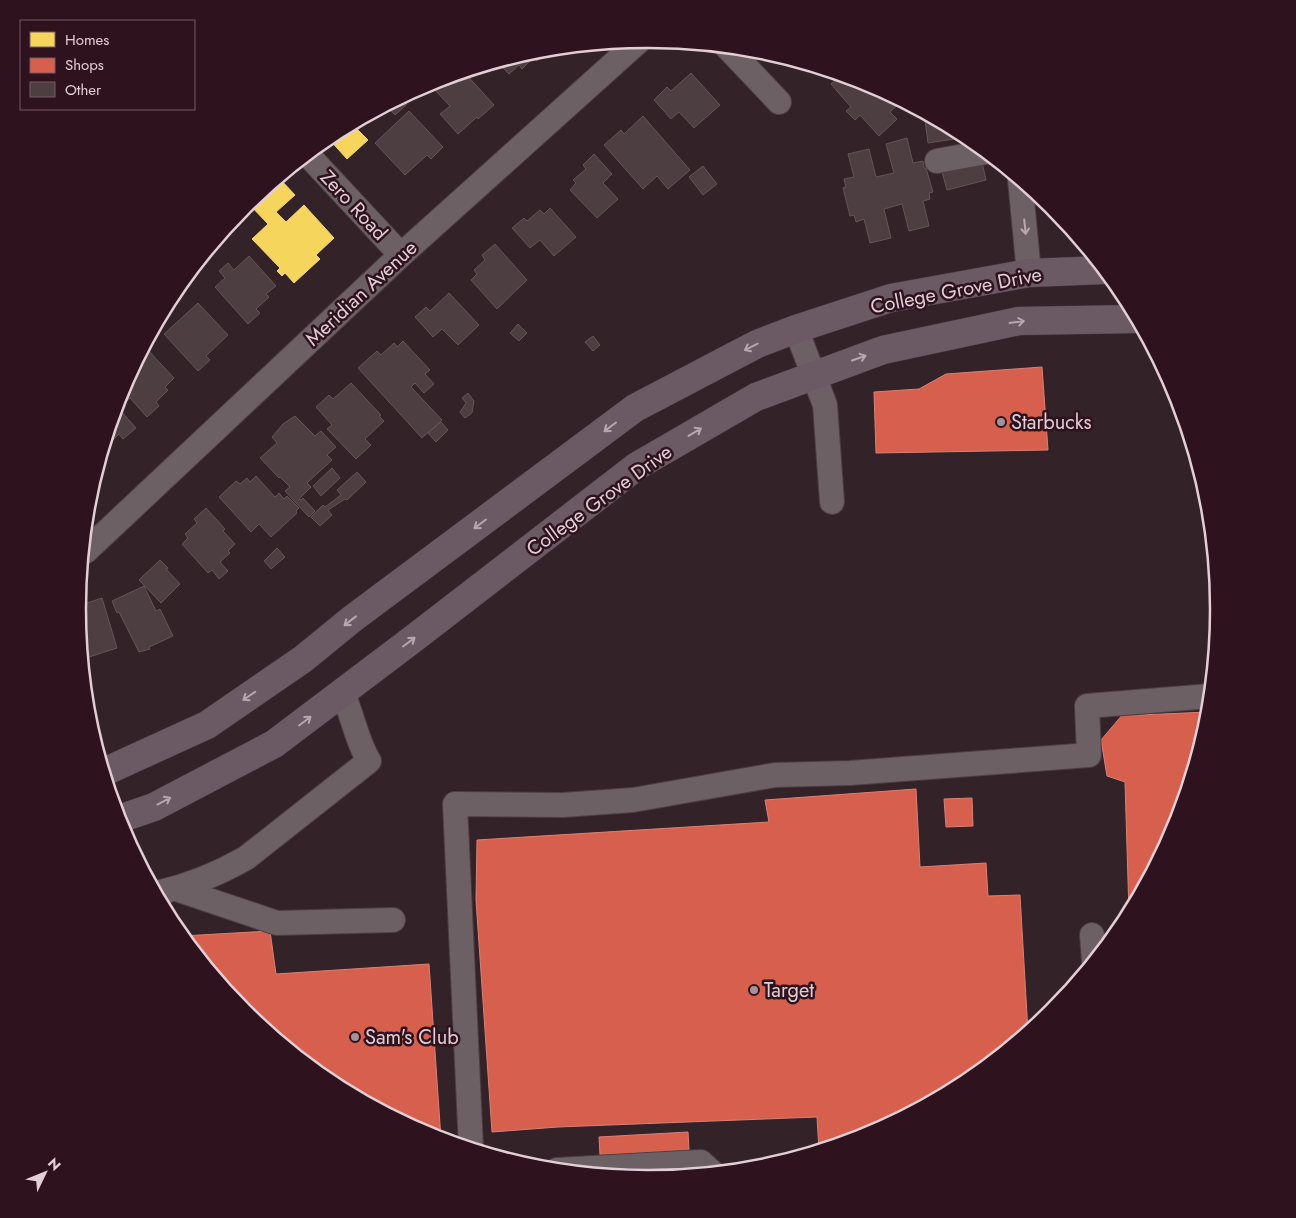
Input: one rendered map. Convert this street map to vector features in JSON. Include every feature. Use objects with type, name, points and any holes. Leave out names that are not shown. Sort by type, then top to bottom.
[{"type":"main road","name":"College Grove Drive","points":[[110,769],[206,725],[303,659],[360,613],[635,408],[758,344],[796,328],[891,298],[1029,273],[1095,270]]},
{"type":"main road","name":"College Grove Drive","points":[[126,817],[154,807],[274,744],[638,466],[756,397],[812,374],[883,350],[1019,321],[1128,318]]},
{"type":"street","name":"Meridian Avenue","points":[[90,547],[401,255],[631,48]]},
{"type":"street","points":[[734,54],[779,102]]},
{"type":"street","points":[[937,161],[976,154]]},
{"type":"street","name":"Zero Road","points":[[312,160],[401,255]]},
{"type":"street","points":[[1021,190],[1029,273]]},
{"type":"street","points":[[796,328],[824,406],[832,502]]},
{"type":"street","points":[[166,891],[224,871],[246,858],[369,762],[361,748],[351,713],[342,692]]},
{"type":"street","points":[[471,1142],[455,804],[563,805],[633,800],[775,775],[850,773],[1089,756],[1087,706],[1203,697]]},
{"type":"street","points":[[166,891],[277,923],[393,920]]},
{"type":"street","points":[[1092,935],[1093,951]]},
{"type":"street","points":[[597,1168],[701,1162],[707,1167]]},
{"type":"building: Homes","points":[[357,129],[368,140],[347,159],[333,144]]},
{"type":"building: Homes","points":[[283,183],[295,195],[276,212],[286,222],[304,205],[334,238],[316,255],[320,259],[294,283],[285,273],[282,276],[277,271],[280,268],[252,239],[268,224],[254,209]]},
{"type":"building: Shops","points":[[1042,367],[1048,450],[876,453],[874,392],[919,389],[946,374]]},
{"type":"building: Shops","points":[[1129,707],[1139,715],[1200,712],[1180,789],[1167,824],[1152,857],[1129,899],[1125,782],[1107,776],[1101,740]]},
{"type":"building: Shops","name":"Target","points":[[916,789],[920,867],[986,863],[988,896],[1020,895],[1027,1022],[990,1054],[960,1076],[929,1095],[863,1128],[819,1144],[817,1117],[558,1127],[492,1132],[476,900],[477,840],[769,822],[765,800]]},
{"type":"building: Shops","points":[[972,798],[973,826],[946,827],[944,799]]},
{"type":"building: Shops","name":"Sam's Club","points":[[270,931],[276,974],[429,964],[440,1131],[400,1113],[367,1095],[336,1076],[306,1054],[251,1006],[226,979],[192,935]]},
{"type":"building: Shops","points":[[688,1132],[689,1150],[600,1155],[599,1137]]},
{"type":"building: Other","points":[[531,60],[522,69],[519,65],[509,74],[502,67]]},
{"type":"building: Other","points":[[691,73],[720,105],[694,128],[679,112],[671,119],[654,100],[667,87],[671,91]]},
{"type":"building: Other","points":[[468,77],[494,105],[458,134],[440,114],[450,106],[434,89]]},
{"type":"building: Other","points":[[836,80],[896,105],[890,112],[897,119],[879,136],[860,115],[855,120],[846,111],[851,107],[831,84]]},
{"type":"building: Other","points":[[406,102],[407,104],[395,115],[391,110]]},
{"type":"building: Other","points":[[409,111],[443,147],[431,159],[427,155],[405,175],[375,143]]},
{"type":"building: Other","points":[[643,116],[690,170],[668,189],[657,176],[643,189],[604,145],[621,130],[624,134]]},
{"type":"building: Other","points":[[925,121],[955,139],[928,143]]},
{"type":"building: Other","points":[[907,138],[913,163],[923,161],[933,192],[929,193],[930,199],[923,201],[929,226],[909,231],[902,204],[884,209],[891,238],[870,243],[864,219],[856,222],[854,215],[850,216],[843,188],[846,187],[844,179],[854,177],[848,154],[869,149],[876,177],[894,173],[886,144]]},
{"type":"building: Other","points":[[594,154],[612,174],[603,183],[618,199],[597,218],[570,190],[576,183],[573,180],[586,169],[583,165]]},
{"type":"building: Other","points":[[981,158],[986,180],[947,190],[941,168]]},
{"type":"building: Other","points":[[703,166],[717,184],[703,195],[689,177]]},
{"type":"building: Other","points":[[550,208],[576,237],[554,256],[540,240],[530,248],[512,228],[524,218],[527,221],[540,210],[544,214]]},
{"type":"building: Other","points":[[495,244],[527,280],[497,309],[471,280],[477,274],[474,270],[485,260],[482,255]]},
{"type":"building: Other","points":[[249,256],[276,286],[266,294],[269,297],[256,309],[260,313],[248,324],[215,287],[225,278],[219,271],[228,263],[234,270]]},
{"type":"building: Other","points":[[449,293],[479,325],[458,345],[442,329],[433,337],[415,317],[426,307],[430,311]]},
{"type":"building: Other","points":[[198,303],[228,335],[206,356],[210,360],[198,371],[164,334]]},
{"type":"building: Other","points":[[518,324],[527,333],[519,341],[510,333]]},
{"type":"building: Other","points":[[593,336],[600,345],[593,351],[585,342]]},
{"type":"building: Other","points":[[403,341],[430,370],[425,374],[434,384],[424,393],[415,383],[411,387],[442,420],[422,438],[358,368],[377,351],[381,355],[394,343],[397,347]]},
{"type":"building: Other","points":[[149,351],[174,378],[165,387],[168,390],[156,402],[159,406],[147,417],[130,398],[126,402]]},
{"type":"building: Other","points":[[351,383],[381,415],[379,416],[384,421],[365,439],[371,445],[356,459],[327,429],[332,425],[316,407],[329,395],[333,399]]},
{"type":"building: Other","points":[[468,393],[474,401],[472,413],[465,418],[460,412],[466,403],[462,398]]},
{"type":"building: Other","points":[[122,412],[136,428],[123,439],[119,434],[113,440]]},
{"type":"building: Other","points":[[295,416],[315,436],[321,431],[336,447],[327,455],[332,460],[307,483],[311,487],[299,499],[303,498],[315,511],[309,517],[285,491],[290,487],[260,458],[277,443],[272,437],[283,424]]},
{"type":"building: Other","points":[[441,422],[448,430],[436,442],[428,433]]},
{"type":"building: Other","points":[[332,468],[340,478],[321,496],[313,486]]},
{"type":"building: Other","points":[[357,472],[366,482],[347,500],[345,499],[328,510],[332,515],[320,526],[311,517],[323,505],[325,507],[341,495],[337,490]]},
{"type":"building: Other","points":[[256,476],[275,497],[279,493],[284,499],[287,496],[299,508],[296,511],[297,513],[271,537],[259,524],[251,532],[219,497],[236,481],[240,484],[247,478],[250,482]]},
{"type":"building: Other","points":[[206,508],[225,529],[223,531],[235,544],[228,551],[230,553],[220,562],[228,571],[219,579],[212,570],[208,573],[182,544],[188,538],[185,534],[197,523],[194,519]]},
{"type":"building: Other","points":[[277,548],[285,557],[271,569],[264,561]]},
{"type":"building: Other","points":[[160,560],[180,584],[161,603],[139,580]]},
{"type":"building: Other","points":[[144,586],[156,611],[160,609],[173,636],[149,647],[150,649],[139,652],[112,601]]},
{"type":"building: Other","points":[[102,598],[117,648],[89,657],[86,603]]},
{"type":"place","name":"Starbucks","points":[[1001,422]]},
{"type":"place","name":"Target","points":[[754,990]]},
{"type":"place","name":"Sam's Club","points":[[355,1037]]}]
